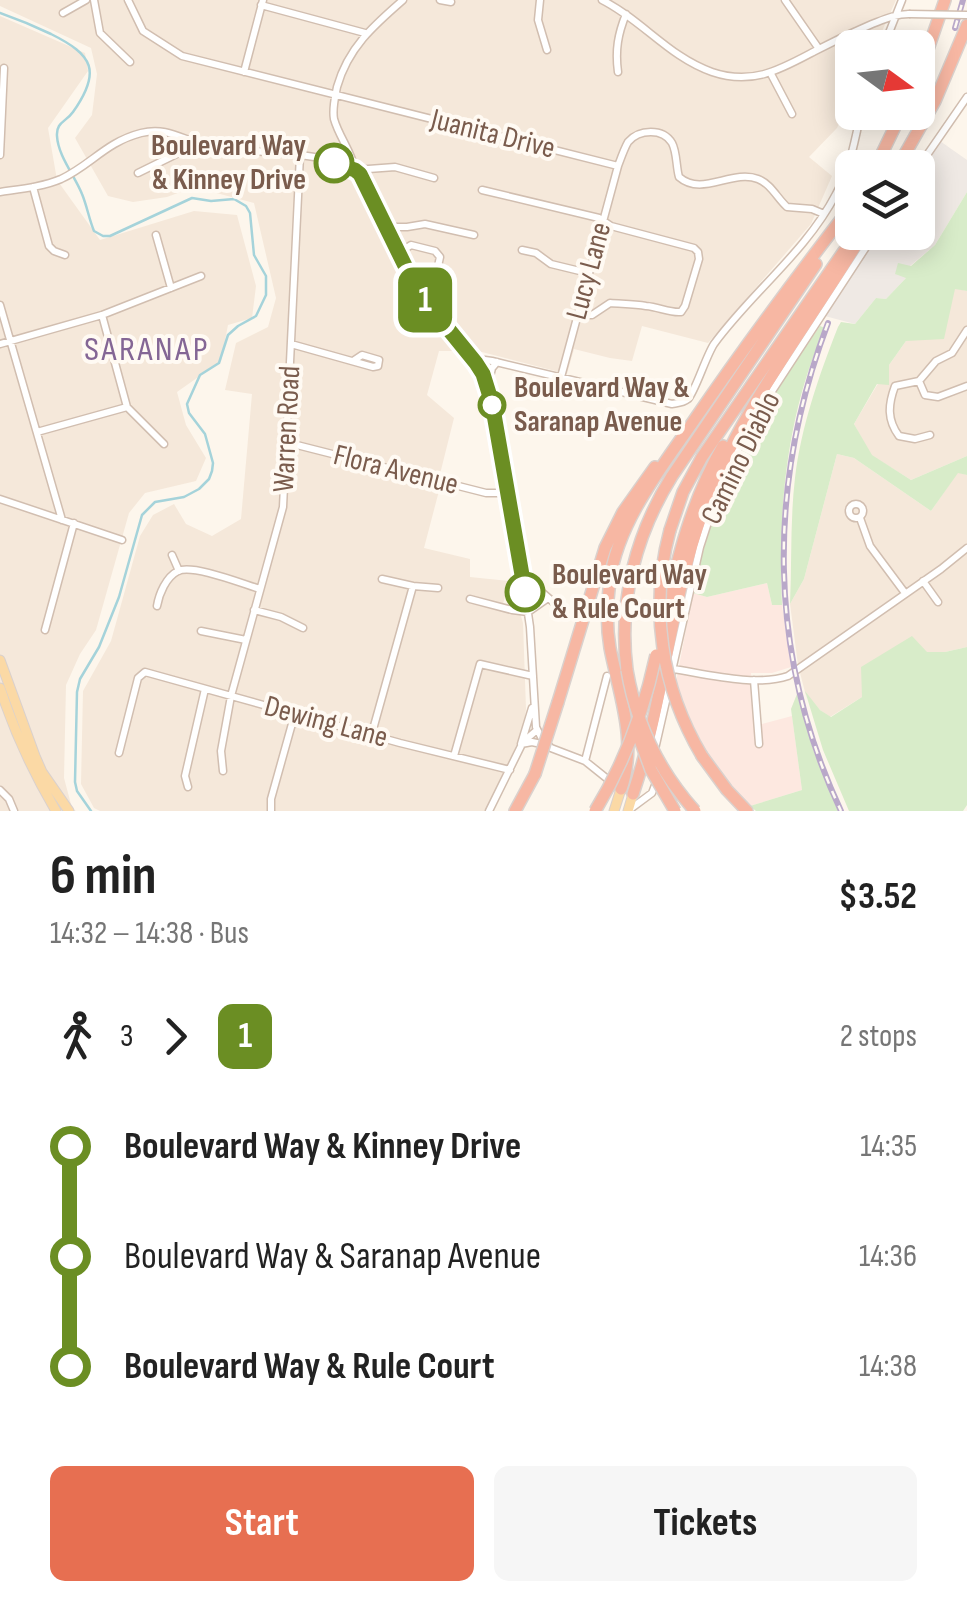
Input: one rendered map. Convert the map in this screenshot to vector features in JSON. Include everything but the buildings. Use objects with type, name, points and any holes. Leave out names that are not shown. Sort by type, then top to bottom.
[{"type":"highway","points":[[934,30],[944,0]]},
{"type":"highway","points":[[907,150],[935,101],[967,25]]},
{"type":"highway","points":[[627,792],[629,740],[609,637],[611,574],[619,546],[637,509],[684,435],[835,228]]},
{"type":"highway","points":[[674,811],[651,770],[630,705],[624,629],[628,590],[641,540],[662,493],[835,233]]},
{"type":"highway","points":[[627,792],[648,745],[688,558],[710,492],[746,419],[853,250]]},
{"type":"highway","points":[[748,811],[702,756],[678,710],[663,653],[660,586],[670,530],[683,492],[702,457],[844,251]]},
{"type":"highway","points":[[595,811],[642,711],[682,544],[702,487],[730,434],[844,251]]},
{"type":"highway","points":[[516,811],[535,774],[609,539],[640,486],[667,450],[684,435]]},
{"type":"highway","points":[[627,670],[636,710],[652,748],[673,785],[695,811]]},
{"type":"main road","points":[[0,660],[42,772],[69,811]]},
{"type":"main road","points":[[0,688],[35,775],[56,811]]},
{"type":"main road","points":[[614,811],[627,792]]},
{"type":"main road","points":[[627,792],[628,811]]},
{"type":"street","points":[[62,13],[90,0],[100,33],[130,62]]},
{"type":"street","name":"Juanita Drive","points":[[128,0],[144,31],[182,56],[618,166]]},
{"type":"street","points":[[403,0],[365,33],[350,54],[336,94],[334,116],[355,170],[423,297],[476,363],[488,386],[528,612],[537,730],[546,745]]},
{"type":"street","points":[[440,0],[452,2]]},
{"type":"street","points":[[540,0],[538,20],[547,50]]},
{"type":"street","points":[[602,0],[676,54],[710,72],[748,77],[771,74],[896,15],[967,15]]},
{"type":"street","points":[[785,0],[819,49]]},
{"type":"street","points":[[891,30],[902,0]]},
{"type":"street","points":[[244,72],[262,2],[365,33]]},
{"type":"street","points":[[618,72],[616,42],[626,14]]},
{"type":"street","points":[[0,155],[4,68]]},
{"type":"street","points":[[771,74],[792,114]]},
{"type":"street","points":[[930,150],[967,97]]},
{"type":"street","points":[[476,363],[497,362],[672,404],[683,402],[691,394],[706,356],[719,337],[797,251],[824,214],[838,191],[857,130]]},
{"type":"street","points":[[0,192],[63,178],[112,144],[145,132],[170,132],[218,148],[300,155],[355,170],[395,167],[434,178]]},
{"type":"street","points":[[618,166],[630,140],[657,132],[674,146],[677,172],[686,182],[698,185],[756,178],[768,184],[787,207],[824,214]]},
{"type":"street","points":[[138,173],[198,143]]},
{"type":"street","name":"Warren Road","points":[[222,771],[221,751],[231,696],[283,507],[300,155]]},
{"type":"street","name":"Lucy Lane","points":[[561,377],[618,166]]},
{"type":"street","points":[[33,187],[49,246],[65,254]]},
{"type":"street","points":[[482,190],[602,221],[698,252],[682,312],[610,303],[592,315],[577,315]]},
{"type":"street","points":[[386,226],[431,224],[474,235]]},
{"type":"street","points":[[156,235],[171,288]]},
{"type":"street","points":[[399,253],[411,245],[435,251],[440,257],[433,289],[423,297]]},
{"type":"street","points":[[522,250],[536,253],[551,264],[588,273]]},
{"type":"street","name":"Camino Diablo","points":[[648,795],[656,785],[653,760],[713,506],[730,465],[769,395],[864,250]]},
{"type":"street","points":[[0,344],[102,315],[201,276]]},
{"type":"street","points":[[0,305],[36,432],[69,522],[46,630]]},
{"type":"street","points":[[102,315],[127,407],[164,444]]},
{"type":"street","points":[[930,435],[915,439],[899,436],[889,417],[895,386],[918,381],[936,361],[952,353],[967,330]]},
{"type":"street","points":[[291,344],[352,361]]},
{"type":"street","points":[[488,386],[497,362]]},
{"type":"street","points":[[918,381],[925,395],[938,396],[967,386]]},
{"type":"street","points":[[36,432],[127,407]]},
{"type":"street","name":"Flora Avenue","points":[[285,442],[486,493],[508,493]]},
{"type":"street","points":[[0,499],[122,540]]},
{"type":"street","points":[[860,518],[870,546],[905,593]]},
{"type":"street","points":[[673,669],[754,680],[774,680],[794,673],[967,548]]},
{"type":"street","points":[[172,555],[178,571]]},
{"type":"street","points":[[157,606],[165,585],[178,571],[196,571],[260,589]]},
{"type":"street","points":[[522,575],[559,607]]},
{"type":"street","points":[[382,579],[438,588]]},
{"type":"street","points":[[923,581],[938,602]]},
{"type":"street","points":[[372,733],[413,586]]},
{"type":"street","points":[[470,599],[528,612],[548,598]]},
{"type":"street","points":[[254,610],[303,628]]},
{"type":"street","points":[[201,631],[246,640]]},
{"type":"street","points":[[454,756],[480,664],[533,676]]},
{"type":"street","name":"Dewing Lane","points":[[118,753],[142,672],[510,770]]},
{"type":"street","points":[[585,761],[607,676]]},
{"type":"street","points":[[754,680],[760,744]]},
{"type":"street","points":[[188,786],[184,776],[204,689]]},
{"type":"street","points":[[489,811],[521,744],[534,702]]},
{"type":"street","points":[[271,811],[271,798],[295,713]]},
{"type":"street","points":[[521,744],[537,730]]},
{"type":"street","points":[[521,744],[546,745],[585,761],[627,792],[648,795]]},
{"type":"street","points":[[0,790],[14,811]]},
{"type":"street","points":[[628,811],[648,795]]},
{"type":"shaded area","points":[[0,0],[896,0],[883,30],[835,30],[835,130],[809,157],[832,176],[811,224],[708,343],[642,326],[632,361],[574,349],[567,374],[478,351],[439,351],[427,395],[454,418],[424,548],[470,559],[470,577],[509,581],[503,604],[519,609],[523,623],[524,726],[485,811],[94,808],[81,784],[83,691],[111,641],[140,536],[153,515],[174,504],[186,524],[212,536],[241,519],[252,394],[225,390],[236,343],[268,327],[276,298],[254,203],[194,187],[167,197],[133,202],[108,196],[75,138],[92,115],[97,74],[91,48],[0,6]]},
{"type":"shaded area","points":[[0,16],[85,53],[88,71],[48,128],[57,180],[100,240],[194,211],[237,215],[256,286],[252,318],[228,325],[221,361],[177,392],[186,425],[206,458],[196,481],[145,493],[129,513],[96,630],[66,685],[64,778],[76,811],[0,811]]},
{"type":"shaded area","points":[[937,139],[967,160],[967,192],[935,245],[935,150],[930,150]]},
{"type":"shaded area","points":[[865,250],[929,250],[910,266],[907,277],[886,299],[876,298],[855,324],[821,315]]},
{"type":"shaded area","points":[[955,288],[967,291],[967,456],[911,480],[871,455],[854,424],[906,341]]},
{"type":"shaded area","points":[[837,454],[854,458],[931,511],[958,472],[967,475],[967,647],[927,652],[863,678],[862,697],[830,717],[806,694],[807,700],[790,604],[804,579]]},
{"type":"shaded area","points":[[767,583],[772,605],[782,605],[791,667],[772,673],[751,673],[755,726],[792,716],[802,790],[750,806],[707,753],[676,682],[693,593],[707,597]]},
{"type":"green space","points":[[967,192],[967,291],[955,289],[944,339],[906,341],[889,365],[889,385],[877,384],[854,424],[872,455],[911,480],[967,456],[967,475],[958,473],[931,511],[854,458],[837,454],[804,579],[790,604],[792,510],[798,459],[812,401],[838,327],[841,322],[855,324],[876,298],[886,299],[906,278],[895,274],[898,263],[911,266],[929,250],[935,250]]},
{"type":"green space","points":[[820,326],[825,328],[801,395],[787,464],[782,605],[772,605],[767,583],[707,597],[693,593],[716,510],[741,450]]},
{"type":"green space","points":[[912,636],[927,652],[967,647],[967,805],[963,811],[849,811],[823,750],[805,691],[831,717],[862,697],[861,667]]},
{"type":"green space","points":[[797,694],[814,752],[838,811],[756,811],[750,806],[802,790],[791,709]]},
{"type":"waterway","points":[[0,13],[65,42],[89,65],[88,85],[73,112],[60,125],[57,136],[94,231],[110,236],[192,198],[234,199],[250,213],[254,255],[266,276],[266,295],[256,316],[228,335],[219,363],[200,375],[187,404],[205,434],[213,463],[209,479],[184,497],[155,502],[142,515],[119,597],[99,647],[80,679],[75,782],[91,811]]},
{"type":"railway","points":[[955,28],[963,0]]},
{"type":"railway","points":[[828,323],[794,445],[784,568],[788,630],[799,691],[841,811]]},
{"type":"bus line","name":"1","points":[[334,163],[360,174],[414,284],[483,374],[492,403],[525,592]]},
{"type":"place","name":"Boulevard Way & Kinney Drive","points":[[334,163]]},
{"type":"place","name":"Boulevard Way & Saranap Avenue","points":[[492,405]]},
{"type":"place","name":"Boulevard Way & Rule Court","points":[[525,592]]},
{"type":"district","name":"SARANAP","points":[[147,349]]}]
